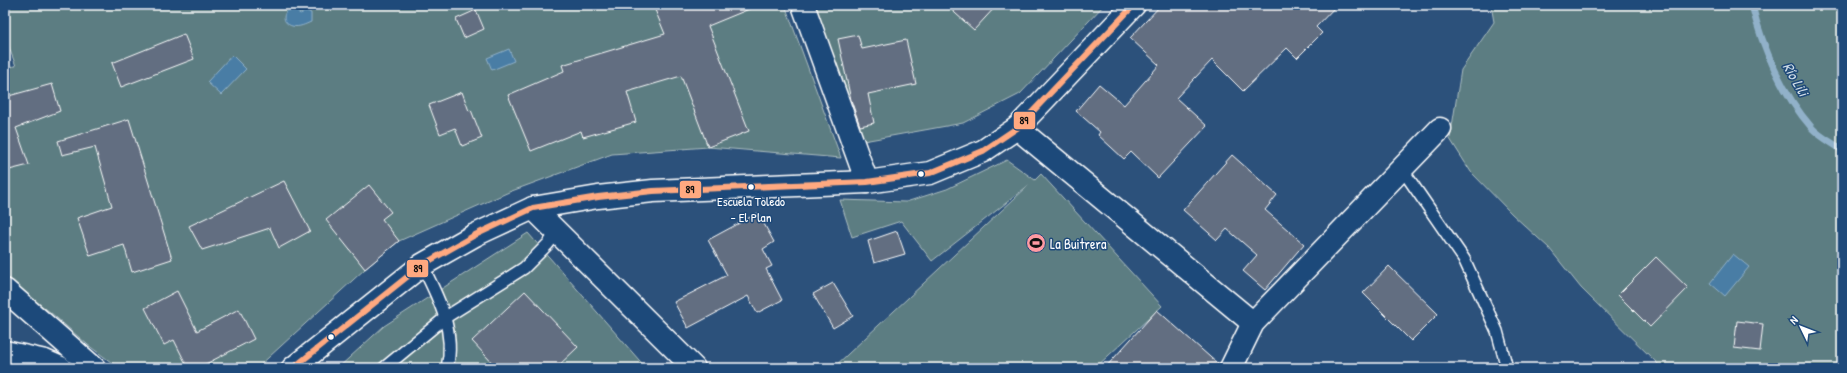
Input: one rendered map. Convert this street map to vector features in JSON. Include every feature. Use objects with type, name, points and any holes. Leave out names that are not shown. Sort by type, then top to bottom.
[{"type":"street","points":[[803,5],[867,182]]},
{"type":"street","points":[[293,368],[422,265],[475,235],[533,208],[598,197],[653,191],[867,182],[930,173],[983,151],[1017,128],[1134,5]]},
{"type":"street","points":[[1017,128],[1253,323]]},
{"type":"street","points":[[1231,368],[1253,323],[1440,129]]},
{"type":"street","points":[[533,208],[694,368]]},
{"type":"street","points":[[5,290],[94,368]]},
{"type":"street","points":[[5,352],[45,361],[61,368]]},
{"type":"lane","points":[[1402,169],[1464,259],[1496,331],[1507,368]]},
{"type":"lane","points":[[384,368],[446,317],[524,268],[548,244],[557,232]]},
{"type":"lane","points":[[422,265],[446,317],[450,354],[446,368]]},
{"type":"green space","points":[[5,5],[785,5],[841,158],[708,147],[612,154],[509,192],[399,241],[365,269],[257,368],[119,368],[5,278],[5,67],[16,66],[5,37]]},
{"type":"green space","points":[[811,5],[1104,5],[1020,94],[963,123],[858,142]]},
{"type":"green space","points":[[1491,5],[1842,5],[1842,368],[1662,368],[1581,288],[1549,248],[1512,214],[1471,172],[1450,139],[1461,70],[1494,22]]},
{"type":"green space","name":"La Buitrera","points":[[1007,160],[1035,180],[1041,174],[1162,306],[1095,368],[833,368],[1029,185],[932,261],[901,221],[852,237],[840,200],[906,202],[947,189]]},
{"type":"green space","points":[[528,233],[646,368],[338,368],[384,326]]},
{"type":"water","points":[[289,9],[294,9],[300,14],[307,11],[311,13],[311,22],[302,26],[289,25],[286,23],[284,16]]},
{"type":"water","points":[[509,49],[514,61],[492,70],[487,58]]},
{"type":"water","points":[[232,55],[246,69],[221,95],[207,82]]},
{"type":"water","points":[[1733,254],[1749,267],[1725,296],[1710,283]]},
{"type":"building","points":[[653,5],[759,5],[708,26],[749,131],[708,147],[681,76],[627,92],[636,122],[583,137],[581,131],[531,151],[508,95],[564,71],[562,65],[665,34]]},
{"type":"building","points":[[946,5],[997,5],[974,30]]},
{"type":"building","points":[[1161,5],[1337,5],[1316,27],[1322,33],[1297,58],[1287,48],[1243,91],[1212,60],[1176,98],[1207,126],[1158,178],[1131,152],[1124,159],[1098,135],[1100,132],[1076,111],[1099,84],[1124,105],[1159,65],[1130,38]]},
{"type":"building","points":[[476,10],[484,29],[464,38],[456,19]]},
{"type":"building","points":[[184,34],[194,59],[121,87],[112,63]]},
{"type":"building","points":[[858,35],[862,49],[906,40],[916,84],[868,94],[874,123],[860,126],[851,100],[838,39]]},
{"type":"building","points":[[52,84],[60,111],[16,128],[29,165],[5,171],[5,97]]},
{"type":"building","points":[[462,92],[482,138],[462,146],[455,128],[440,134],[429,105]]},
{"type":"building","points":[[129,119],[172,259],[132,272],[124,245],[90,256],[77,218],[112,206],[95,147],[62,155],[58,141]]},
{"type":"building","points":[[1232,155],[1277,195],[1265,210],[1304,244],[1265,290],[1243,271],[1257,255],[1227,229],[1217,240],[1183,210]]},
{"type":"building","points":[[284,181],[310,231],[279,248],[270,228],[202,250],[189,226]]},
{"type":"building","points":[[369,185],[391,212],[382,219],[399,241],[365,269],[326,220]]},
{"type":"building","points":[[758,213],[774,242],[763,249],[772,266],[766,269],[782,300],[757,313],[748,296],[688,328],[674,302],[727,275],[708,240]]},
{"type":"building","points":[[897,231],[905,254],[874,263],[868,241]]},
{"type":"building","points":[[1656,257],[1688,288],[1650,327],[1618,295]]},
{"type":"building","points":[[1389,266],[1438,314],[1411,341],[1363,293]]},
{"type":"building","points":[[833,283],[853,316],[833,328],[813,294]]},
{"type":"building","points":[[177,291],[197,331],[239,309],[254,339],[198,368],[188,368],[174,340],[164,345],[145,308]]},
{"type":"building","points":[[525,291],[578,347],[556,368],[497,368],[472,341]]},
{"type":"building","points":[[1157,310],[1219,365],[1219,368],[1105,368]]},
{"type":"building","points":[[1737,321],[1763,324],[1760,351],[1734,348]]},
{"type":"waterway","name":"Río Lili","points":[[1752,5],[1768,54],[1792,101],[1815,131],[1842,150]]},
{"type":"transit line","name":"89","points":[[293,368],[422,265],[475,235],[533,208],[598,197],[653,191],[867,182],[930,173],[983,151],[1017,128],[1134,5]]},
{"type":"place","name":"Escuela Toledo - El Plan","points":[[751,187]]},
{"type":"place","name":"La Buitrera","points":[[1036,243]]}]
